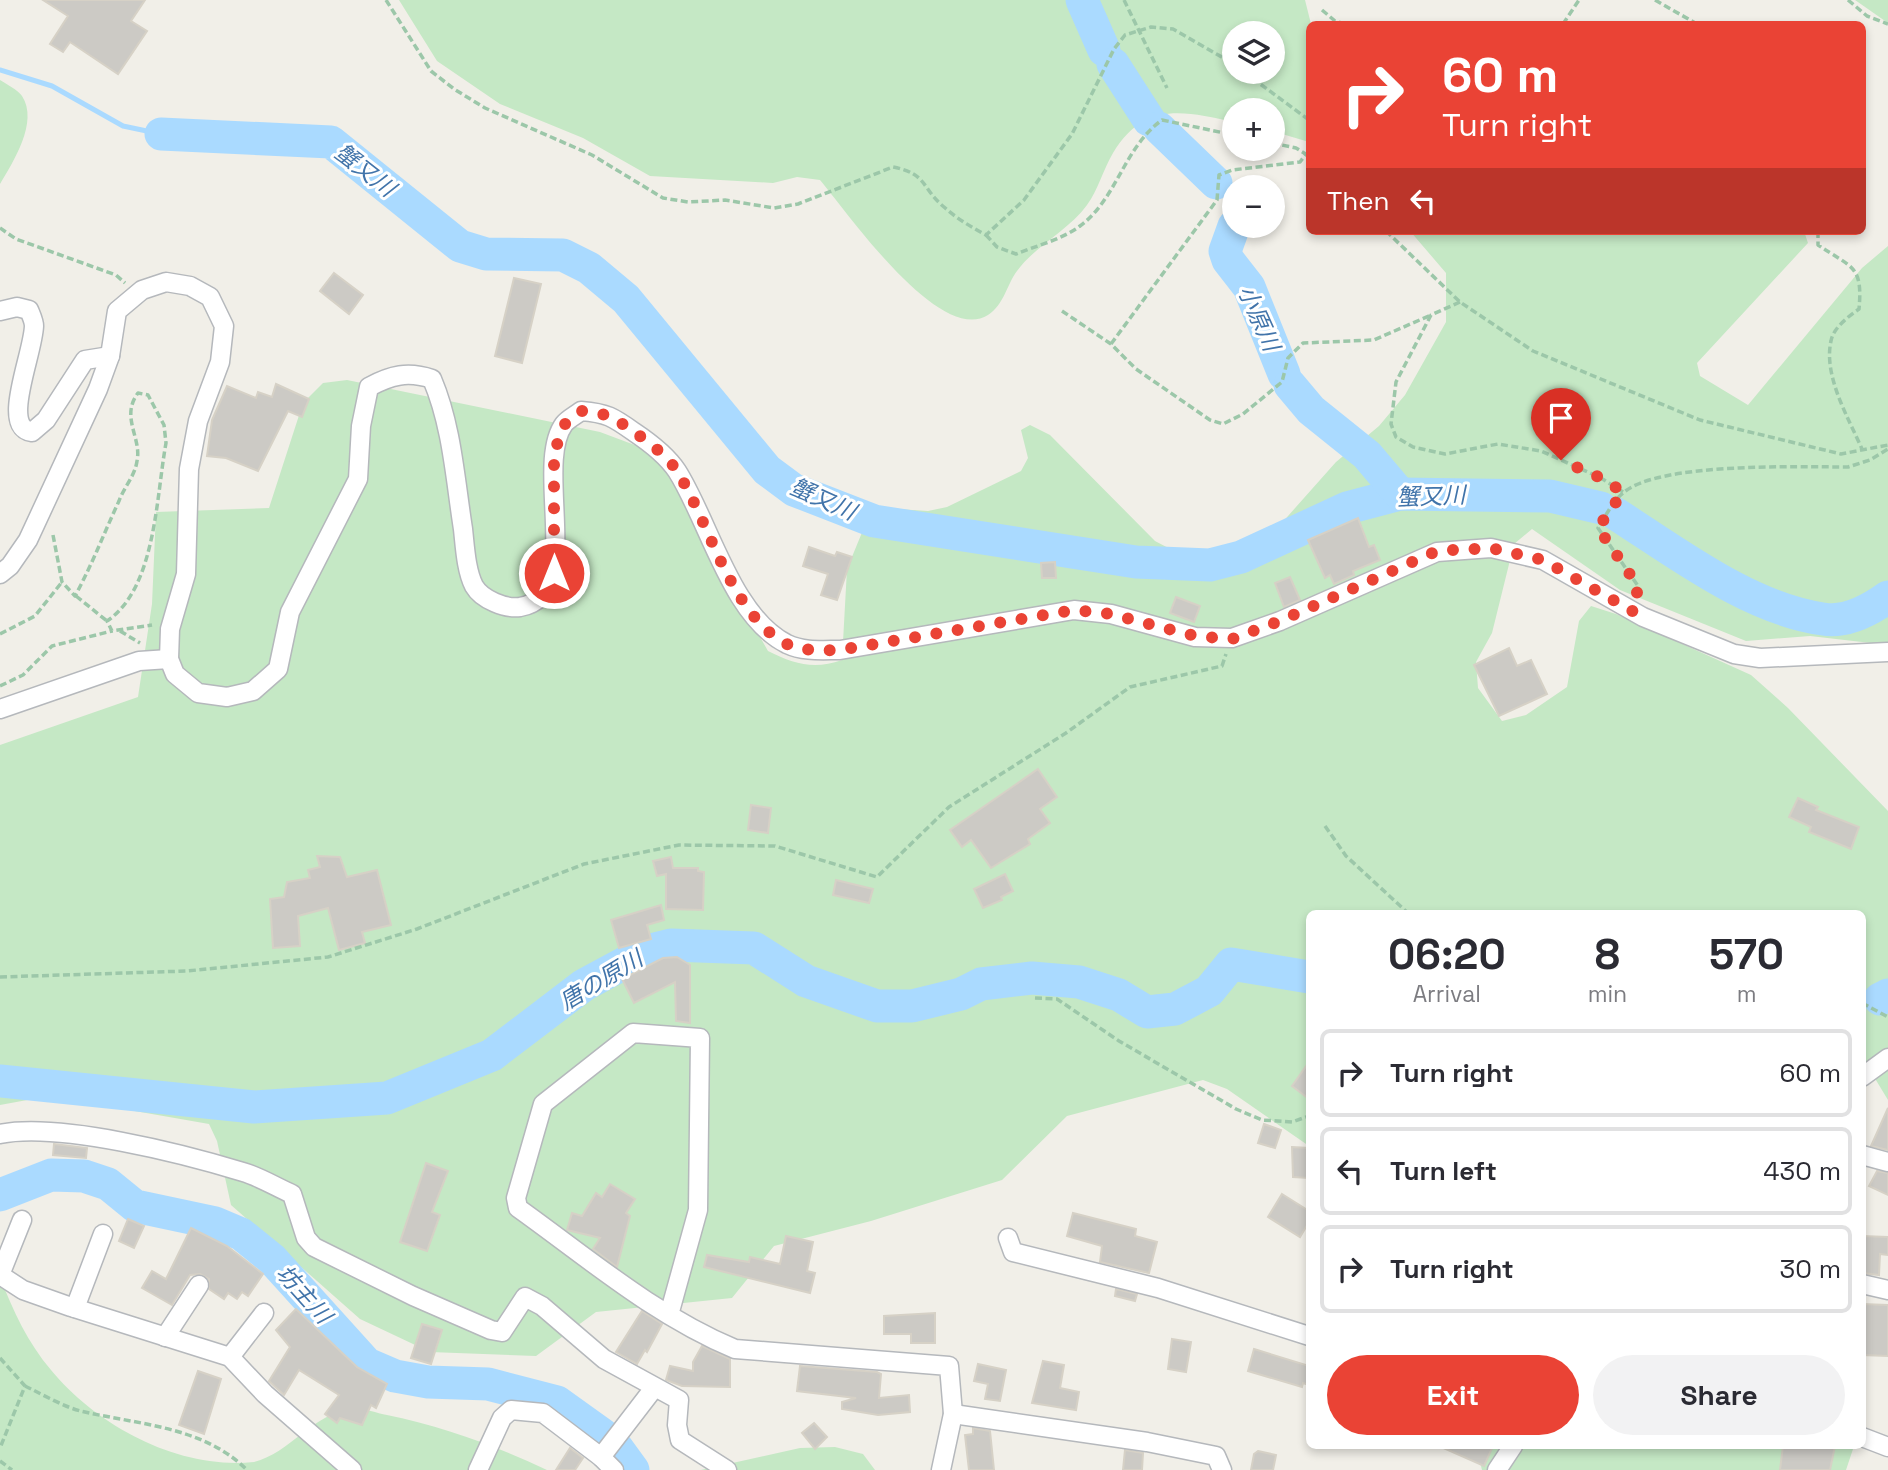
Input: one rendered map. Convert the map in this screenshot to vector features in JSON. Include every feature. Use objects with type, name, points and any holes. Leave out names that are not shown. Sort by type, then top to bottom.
[{"type":"street","points":[[0,575],[10,566],[28,540],[110,356],[117,311],[136,295],[166,282],[190,286],[210,298],[224,326],[220,362],[198,421],[191,457],[186,574],[172,622],[169,659],[175,674],[198,693],[227,697],[253,691],[278,669],[290,612],[358,479],[361,426],[369,387],[388,377],[413,373],[432,379],[446,411],[467,560],[475,588],[494,602],[513,608],[531,605],[546,593],[554,573],[554,453],[564,425],[581,411],[607,413],[648,442],[676,470],[738,590],[758,621],[787,643],[809,650],[840,650],[1074,610],[1111,614],[1195,636],[1232,639],[1280,621],[1437,551],[1491,548],[1543,560],[1634,612],[1734,654],[1760,658],[1888,652]]},
{"type":"street","points":[[0,311],[17,307],[29,310],[34,324],[30,345],[8,409],[13,425],[22,431],[32,432],[46,420],[85,360],[110,356]]},
{"type":"street","points":[[0,709],[139,661],[169,659]]},
{"type":"street","points":[[669,1315],[698,1210],[700,1038],[634,1033],[543,1104],[516,1198],[518,1208],[635,1296],[707,1338],[735,1349],[949,1366],[953,1414],[942,1470]]},
{"type":"street","points":[[1866,1074],[1888,1059]]},
{"type":"street","points":[[0,1134],[15,1131],[106,1139],[245,1173],[292,1194],[306,1238],[314,1247],[413,1296],[491,1330],[502,1332],[525,1297],[542,1306],[604,1359],[679,1400],[677,1425],[680,1440],[727,1470]]},
{"type":"street","points":[[1866,1156],[1888,1162]]},
{"type":"street","points":[[22,1220],[0,1275],[23,1290],[230,1357],[265,1394],[352,1470]]},
{"type":"street","points":[[75,1308],[103,1234]]},
{"type":"street","points":[[1008,1238],[1013,1252],[1158,1287],[1306,1335]]},
{"type":"street","points":[[165,1337],[199,1285]]},
{"type":"street","points":[[1866,1285],[1888,1290]]},
{"type":"street","points":[[230,1357],[264,1313]]},
{"type":"street","points":[[601,1457],[654,1388]]},
{"type":"street","points":[[478,1470],[502,1418],[511,1410],[543,1413],[614,1470]]},
{"type":"street","points":[[953,1414],[1147,1441],[1216,1455],[1222,1470]]},
{"type":"street","points":[[1866,1439],[1888,1447]]},
{"type":"street","points":[[1497,1470],[1511,1449]]},
{"type":"path","points":[[386,0],[431,71],[454,89],[485,108],[592,155],[663,198],[688,202],[725,200],[775,208],[798,204],[892,167],[905,169],[923,179],[941,205],[986,235],[997,247],[1016,254],[1079,227],[1098,208],[1138,142],[1162,120],[1222,132]]},
{"type":"path","points":[[1124,0],[1167,88]]},
{"type":"path","points":[[1565,21],[1579,0]]},
{"type":"path","points":[[1655,0],[1693,21]]},
{"type":"path","points":[[1848,0],[1867,16],[1888,24]]},
{"type":"path","points":[[1322,10],[1335,21]]},
{"type":"path","points":[[986,235],[1024,200],[1072,134],[1114,49],[1125,35],[1151,27],[1173,29],[1222,57]]},
{"type":"path","points":[[1260,84],[1306,118]]},
{"type":"path","points":[[1285,146],[1306,154]]},
{"type":"path","points":[[1111,344],[1217,200],[1219,176],[1232,170],[1300,162],[1306,156]]},
{"type":"path","points":[[0,228],[16,239],[116,275],[136,295]]},
{"type":"path","points":[[1390,235],[1461,302],[1533,351],[1700,419],[1840,454],[1888,447]]},
{"type":"path","points":[[1818,235],[1818,245],[1854,269],[1862,282],[1859,309],[1847,316],[1830,339],[1831,368],[1842,404],[1862,449]]},
{"type":"path","points":[[1062,311],[1111,344],[1136,369],[1210,420],[1223,424],[1243,414],[1282,382],[1289,358],[1303,343],[1374,340],[1461,302]]},
{"type":"path","points":[[1431,315],[1396,382],[1391,424],[1396,437],[1413,447],[1445,454],[1498,444],[1541,451],[1601,478],[1623,492]]},
{"type":"path","points":[[75,596],[97,557],[119,499],[135,470],[138,457],[131,432],[131,402],[138,393],[148,395],[164,425],[166,443],[144,573],[116,615],[107,621]]},
{"type":"path","points":[[1634,612],[1638,586],[1598,528],[1623,492],[1652,478],[1707,470],[1848,467],[1870,460],[1888,447]]},
{"type":"path","points":[[53,535],[62,582],[107,621],[112,631]]},
{"type":"path","points":[[0,634],[35,616],[62,582]]},
{"type":"path","points":[[0,686],[23,675],[52,646],[112,631],[172,622]]},
{"type":"path","points":[[0,977],[187,971],[328,957],[417,929],[584,864],[679,845],[775,846],[877,877],[949,807],[1066,733],[1130,687],[1222,666],[1232,639]]},
{"type":"path","points":[[1325,826],[1346,856],[1405,910]]},
{"type":"path","points":[[1035,998],[1057,999],[1119,1041],[1253,1116],[1292,1122],[1306,1117]]},
{"type":"path","points":[[1866,1005],[1888,1017]]},
{"type":"path","points":[[0,1358],[24,1386],[82,1412],[129,1419],[179,1432],[222,1448],[247,1470]]},
{"type":"path","points":[[0,1448],[24,1386]]},
{"type":"path","points":[[0,1461],[12,1470]]},
{"type":"green space","points":[[399,0],[1305,0],[1310,21],[1306,21],[1306,141],[1285,135],[1285,98],[1222,98],[1222,120],[1182,113],[1152,117],[1125,136],[1113,153],[1087,205],[1071,223],[1025,262],[993,311],[988,315],[968,319],[945,311],[896,271],[820,180],[797,177],[773,183],[650,176],[583,138],[500,104],[437,61]]},
{"type":"green space","points":[[1855,0],[1888,0],[1888,23]]},
{"type":"green space","points":[[0,80],[22,96],[28,118],[22,141],[0,184]]},
{"type":"green space","points":[[1413,235],[1805,235],[1808,243],[1697,363],[1700,376],[1748,405],[1862,268],[1888,246],[1888,645],[1810,636],[1746,641],[1620,590],[1532,529],[1514,544],[1492,633],[1476,662],[1478,688],[1502,721],[1526,715],[1567,687],[1579,621],[1591,606],[1616,614],[1751,675],[1788,708],[1888,811],[1888,1100],[1866,1064],[1866,910],[1306,910],[1306,1144],[1227,1089],[1203,1080],[1067,1116],[1002,1180],[871,1221],[774,1246],[732,1298],[596,1312],[536,1356],[430,1352],[360,1319],[231,1205],[217,1141],[209,1124],[49,1096],[0,1105],[0,745],[138,697],[152,604],[156,512],[269,508],[303,403],[323,383],[347,380],[600,432],[640,447],[662,464],[768,651],[795,662],[822,665],[842,660],[847,569],[870,513],[882,508],[928,511],[947,507],[1021,471],[1028,458],[1021,430],[1030,425],[1050,435],[1155,541],[1193,561],[1208,561],[1280,525],[1336,462],[1379,426],[1405,395],[1446,322],[1446,273]]},
{"type":"green space","points":[[0,1277],[28,1338],[51,1370],[70,1390],[116,1426],[169,1451],[226,1463],[254,1462],[279,1451],[324,1418],[337,1412],[359,1409],[449,1431],[547,1470],[0,1470]]},
{"type":"green space","points":[[835,1447],[863,1454],[875,1470],[701,1470],[800,1448]]},
{"type":"green space","points":[[1477,1449],[1853,1449],[1846,1470],[1482,1470]]},
{"type":"building","points":[[43,0],[145,0],[131,21],[147,31],[118,74],[70,42],[63,52],[50,44],[68,16]]},
{"type":"building","points":[[334,273],[363,295],[349,314],[320,291]]},
{"type":"building","points":[[514,278],[541,284],[522,363],[495,356]]},
{"type":"building","points":[[276,384],[309,399],[302,417],[288,411],[258,471],[226,458],[207,456],[212,420],[227,386],[256,398],[258,392],[272,397]]},
{"type":"building","points":[[1358,518],[1369,547],[1374,545],[1380,560],[1353,571],[1354,575],[1334,584],[1330,575],[1325,578],[1308,540]]},
{"type":"building","points":[[809,547],[835,556],[837,552],[852,557],[837,600],[821,595],[828,574],[803,566]]},
{"type":"building","points":[[1055,562],[1056,578],[1042,578],[1041,563]]},
{"type":"building","points":[[1290,577],[1300,600],[1284,607],[1275,583]]},
{"type":"building","points":[[1176,597],[1200,606],[1194,622],[1170,613]]},
{"type":"building","points":[[1509,648],[1517,666],[1531,660],[1547,694],[1499,716],[1474,665]]},
{"type":"building","points":[[1038,769],[1057,797],[1040,809],[1050,823],[1028,839],[1030,844],[991,868],[971,840],[962,847],[950,830]]},
{"type":"building","points":[[1798,798],[1818,807],[1816,810],[1859,827],[1851,849],[1809,832],[1811,827],[1789,817]]},
{"type":"building","points":[[751,805],[771,808],[768,833],[748,830]]},
{"type":"building","points":[[317,856],[340,857],[347,877],[377,870],[391,925],[362,932],[365,943],[339,950],[328,908],[298,916],[300,946],[273,948],[270,899],[284,897],[287,882],[310,878],[308,870],[320,867]]},
{"type":"building","points":[[671,857],[673,868],[698,868],[698,871],[704,872],[703,910],[666,909],[666,874],[657,876],[653,861]]},
{"type":"building","points":[[1005,874],[1013,891],[1001,897],[1002,900],[983,908],[974,889]]},
{"type":"building","points":[[836,880],[873,889],[869,903],[833,895]]},
{"type":"building","points":[[661,905],[664,920],[647,925],[651,939],[619,948],[611,920]]},
{"type":"building","points":[[677,957],[690,965],[690,1023],[676,1021],[675,982],[634,1003],[622,979],[663,958]]},
{"type":"building","points":[[1306,1066],[1306,1097],[1292,1086]]},
{"type":"building","points":[[1888,1108],[1888,1150],[1871,1146]]},
{"type":"building","points":[[1264,1124],[1281,1130],[1275,1148],[1258,1143]]},
{"type":"building","points":[[54,1144],[87,1148],[86,1158],[53,1155]]},
{"type":"building","points":[[1292,1147],[1306,1148],[1306,1178],[1293,1177]]},
{"type":"building","points":[[426,1163],[448,1171],[432,1212],[440,1215],[427,1251],[400,1242]]},
{"type":"building","points":[[1877,1171],[1888,1173],[1888,1195],[1869,1186]]},
{"type":"building","points":[[610,1184],[635,1199],[626,1213],[630,1216],[617,1267],[593,1249],[600,1238],[567,1230],[572,1213],[582,1216],[596,1193],[602,1197]]},
{"type":"building","points":[[1282,1194],[1306,1209],[1306,1227],[1300,1237],[1268,1217]]},
{"type":"building","points":[[1073,1213],[1136,1229],[1135,1236],[1157,1242],[1149,1273],[1100,1262],[1102,1246],[1067,1236]]},
{"type":"building","points":[[128,1219],[144,1226],[134,1248],[119,1241]]},
{"type":"building","points":[[191,1228],[227,1246],[263,1274],[248,1296],[242,1292],[237,1299],[228,1293],[224,1299],[209,1289],[209,1279],[200,1274],[190,1275],[172,1305],[142,1288],[152,1271],[166,1279]]},
{"type":"building","points":[[786,1236],[813,1242],[807,1271],[815,1273],[810,1293],[704,1267],[707,1255],[749,1262],[750,1257],[780,1264]]},
{"type":"building","points":[[1866,1236],[1888,1237],[1888,1255],[1880,1254],[1879,1275],[1866,1273]]},
{"type":"building","points":[[1116,1289],[1137,1294],[1135,1301],[1115,1296]]},
{"type":"building","points":[[1866,1304],[1888,1305],[1888,1356],[1866,1355]]},
{"type":"building","points":[[296,1309],[357,1367],[387,1384],[376,1408],[371,1405],[362,1425],[340,1418],[337,1423],[325,1414],[339,1395],[299,1370],[284,1395],[269,1381],[290,1347],[276,1330]]},
{"type":"building","points":[[642,1311],[662,1324],[647,1352],[645,1350],[637,1364],[616,1352]]},
{"type":"building","points":[[935,1313],[935,1343],[911,1343],[911,1334],[884,1334],[884,1316]]},
{"type":"building","points":[[422,1324],[442,1330],[431,1364],[411,1358]]},
{"type":"building","points":[[1172,1339],[1191,1342],[1186,1372],[1168,1369]]},
{"type":"building","points":[[702,1346],[730,1359],[730,1387],[682,1386],[666,1380],[670,1366],[693,1371],[693,1362]]},
{"type":"building","points":[[1254,1349],[1306,1365],[1306,1384],[1303,1383],[1302,1387],[1248,1371]]},
{"type":"building","points":[[1043,1361],[1064,1365],[1060,1388],[1079,1392],[1076,1410],[1032,1403]]},
{"type":"building","points":[[978,1364],[1006,1370],[1000,1401],[985,1399],[988,1384],[974,1381]]},
{"type":"building","points":[[800,1366],[877,1372],[881,1374],[879,1398],[909,1395],[910,1412],[878,1415],[842,1409],[842,1402],[856,1398],[797,1391]]},
{"type":"building","points":[[198,1371],[221,1379],[204,1434],[179,1425]]},
{"type":"building","points":[[814,1423],[827,1437],[815,1449],[802,1433]]},
{"type":"building","points":[[973,1428],[990,1431],[994,1470],[969,1470],[965,1435],[973,1434]]},
{"type":"building","points":[[570,1448],[583,1458],[575,1470],[556,1470]]},
{"type":"building","points":[[1446,1449],[1492,1449],[1484,1466]]},
{"type":"building","points":[[1783,1449],[1834,1449],[1830,1470],[1780,1470]]},
{"type":"building","points":[[1125,1450],[1143,1453],[1142,1470],[1123,1470]]},
{"type":"building","points":[[1258,1451],[1276,1455],[1273,1470],[1251,1470],[1254,1454]]},
{"type":"waterway","name":"小原川","points":[[1082,0],[1104,50]]},
{"type":"waterway","name":"小原川","points":[[1113,64],[1149,120]]},
{"type":"waterway","points":[[0,70],[52,86],[123,126],[161,134]]},
{"type":"waterway","name":"小原川","points":[[1159,128],[1216,183]]},
{"type":"waterway","name":"蟹又川","points":[[161,134],[331,142],[460,246],[486,254],[563,255],[589,268],[626,299],[767,470],[794,490],[874,521],[1136,562],[1210,565],[1241,557],[1347,508],[1400,494],[1550,496],[1601,508]]},
{"type":"waterway","name":"小原川","points":[[1230,238],[1225,251],[1228,260],[1249,287],[1284,374]]},
{"type":"waterway","name":"小原川","points":[[1290,385],[1311,410],[1367,455],[1400,494]]},
{"type":"waterway","name":"蟹又川","points":[[1616,514],[1689,562],[1742,592],[1796,613],[1823,619],[1840,619],[1866,611],[1888,597]]},
{"type":"waterway","name":"唐の原川","points":[[0,1081],[254,1107],[387,1098],[492,1055],[584,985],[647,951],[671,945],[754,948],[806,981],[877,1006],[912,1006],[961,994],[981,984],[1032,978],[1079,982],[1119,995],[1147,1012],[1175,1009],[1209,991],[1231,964],[1306,976]]},
{"type":"waterway","name":"唐の原川","points":[[1880,999],[1888,995]]},
{"type":"waterway","name":"坊主川","points":[[0,1195],[51,1175],[84,1176],[108,1184],[135,1206],[215,1223],[241,1234],[272,1259],[367,1364],[395,1376],[428,1382],[488,1384],[557,1402],[603,1435]]},
{"type":"waterway","name":"坊主川","points":[[617,1448],[633,1470]]},
{"type":"route","points":[[554,573],[554,453],[564,425],[581,411],[607,413],[648,442],[676,470],[738,590],[758,621],[787,643],[809,650],[840,650],[1074,610],[1111,614],[1195,636],[1232,639],[1280,621],[1437,551],[1491,548],[1543,560],[1634,612],[1638,586],[1598,528],[1623,492],[1601,478],[1561,460]]}]
